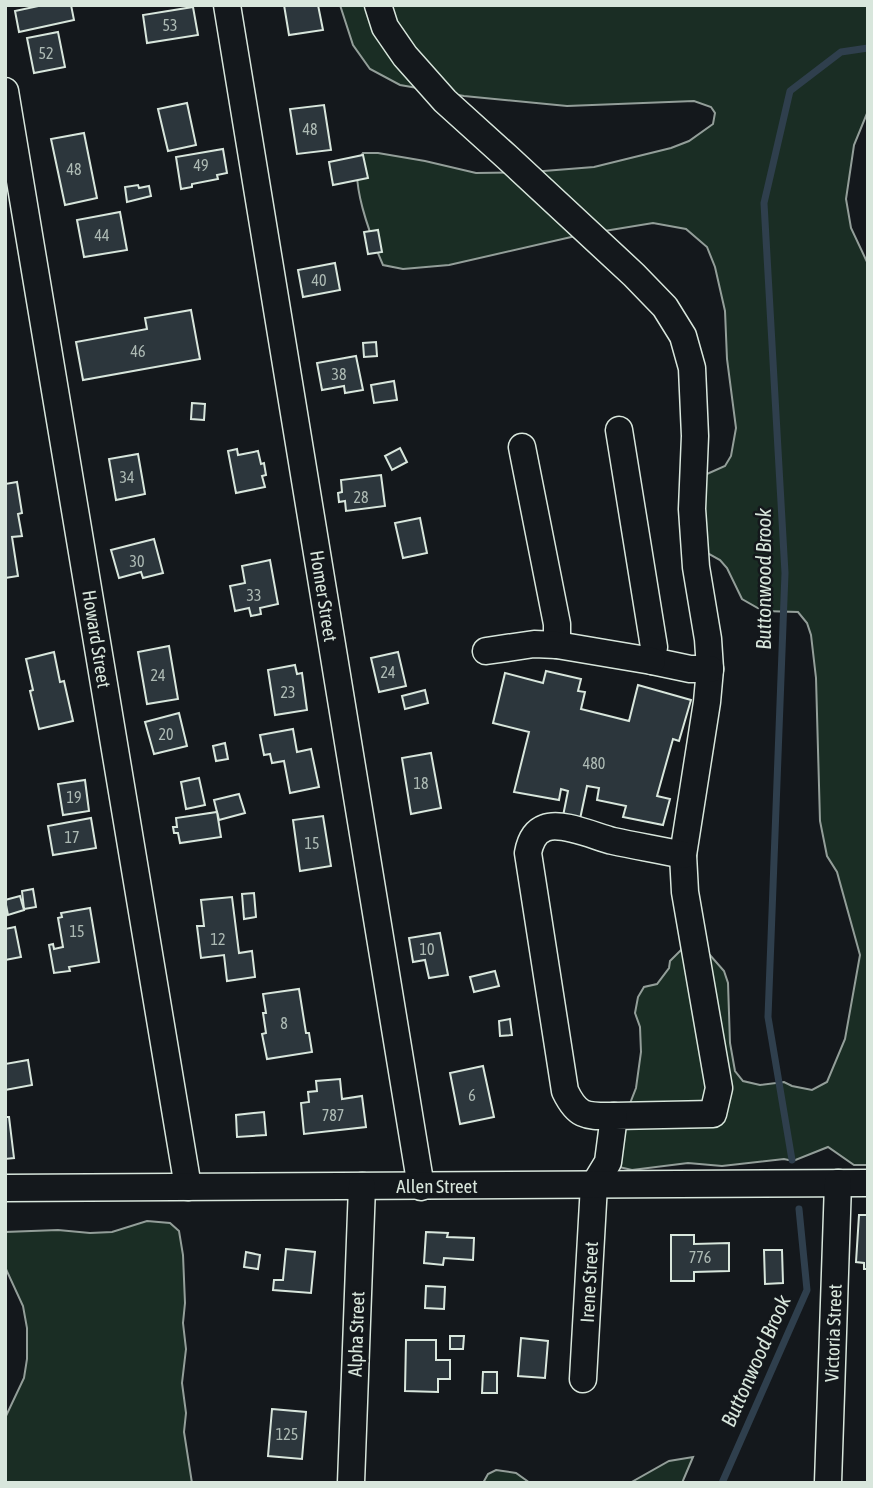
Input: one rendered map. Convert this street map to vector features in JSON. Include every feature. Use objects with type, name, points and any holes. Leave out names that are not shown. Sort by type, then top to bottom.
[{"type":"street","name":"Homer Street","points":[[227,5],[421,1186]]},
{"type":"street","points":[[378,5],[385,27],[405,57],[445,102],[634,275],[665,307],[683,336],[692,368],[695,436],[692,509],[696,567],[710,669],[683,855],[685,892],[719,1088],[713,1114],[590,1116],[572,1104],[565,1091],[528,853],[530,842],[537,832],[548,826],[565,827],[610,840],[683,855]]},
{"type":"street","name":"Howard Street","points":[[5,91],[188,1187]]},
{"type":"street","points":[[619,430],[654,647],[652,661]]},
{"type":"street","points":[[522,447],[557,624],[557,645]]},
{"type":"street","points":[[486,651],[534,644],[557,645],[690,669],[710,669]]},
{"type":"street","points":[[594,1185],[608,1162],[614,1116]]},
{"type":"street","name":"Victoria Street","points":[[828,1483],[838,1183]]},
{"type":"street","name":"Allen Street","points":[[5,1188],[868,1183]]},
{"type":"street","name":"Irene Street","points":[[583,1379],[594,1185]]},
{"type":"street","name":"Alpha Street","points":[[351,1483],[362,1186]]},
{"type":"green space","points":[[340,5],[868,5],[868,111],[854,145],[846,199],[851,228],[868,264],[868,1165],[854,1165],[828,1147],[793,1161],[784,1159],[722,1166],[688,1163],[632,1170],[602,1163],[636,1088],[641,1052],[640,1027],[635,1013],[638,997],[644,987],[657,984],[669,968],[670,961],[682,949],[699,949],[710,955],[724,971],[728,983],[730,1043],[735,1071],[743,1081],[760,1085],[784,1082],[812,1090],[827,1082],[845,1039],[860,955],[837,872],[827,856],[820,821],[816,678],[807,623],[798,612],[763,611],[742,599],[727,568],[720,560],[700,549],[698,478],[725,466],[731,456],[736,428],[727,359],[725,311],[715,267],[707,247],[686,229],[653,223],[580,235],[449,265],[403,269],[383,265],[362,208],[359,191],[358,163],[363,153],[425,161],[476,173],[594,167],[689,141],[713,124],[715,113],[711,107],[694,101],[567,106],[464,96],[400,85],[370,69],[353,45]]},
{"type":"green space","points":[[147,1221],[170,1223],[179,1231],[185,1303],[183,1323],[186,1349],[182,1383],[186,1413],[184,1432],[192,1483],[5,1483],[5,1418],[24,1378],[27,1328],[23,1306],[5,1267],[5,1232],[112,1232]]},
{"type":"green space","points":[[693,1457],[682,1483],[630,1483],[669,1461]]},
{"type":"green space","points":[[496,1470],[516,1473],[530,1483],[483,1483],[488,1474]]},
{"type":"building","points":[[43,5],[71,5],[74,20],[19,32],[15,11]]},
{"type":"building","points":[[284,5],[318,5],[323,30],[289,35]]},
{"type":"building","points":[[193,7],[198,35],[147,43],[143,15]]},
{"type":"building","points":[[58,32],[65,67],[34,73],[27,38]]},
{"type":"building","points":[[187,103],[196,145],[168,151],[158,109]]},
{"type":"building","points":[[324,105],[331,150],[297,154],[290,109]]},
{"type":"building","points":[[84,133],[97,198],[65,205],[51,139]]},
{"type":"building","points":[[223,149],[227,173],[217,175],[218,179],[181,189],[176,157]]},
{"type":"building","points":[[363,155],[368,178],[333,185],[329,162]]},
{"type":"building","points":[[138,185],[139,188],[149,186],[151,196],[127,202],[125,187]]},
{"type":"building","points":[[120,212],[127,250],[84,257],[77,220]]},
{"type":"building","points":[[378,230],[382,252],[368,254],[364,232]]},
{"type":"building","points":[[335,263],[340,290],[303,297],[298,270]]},
{"type":"building","points":[[191,310],[200,359],[83,380],[76,342],[147,329],[145,318]]},
{"type":"building","points":[[376,342],[377,356],[364,357],[363,343]]},
{"type":"building","points":[[356,356],[363,390],[345,393],[344,386],[322,390],[317,363]]},
{"type":"building","points":[[394,381],[397,400],[374,403],[371,385]]},
{"type":"building","points":[[192,403],[205,404],[204,420],[191,419]]},
{"type":"building","points":[[400,448],[407,462],[392,470],[385,456]]},
{"type":"building","points":[[237,449],[238,455],[258,451],[261,464],[264,463],[266,475],[262,476],[265,487],[236,493],[228,451]]},
{"type":"building","points":[[138,454],[145,494],[116,500],[109,459]]},
{"type":"building","points":[[381,475],[385,506],[346,511],[345,501],[339,502],[341,480]]},
{"type":"building","points":[[17,482],[22,513],[18,514],[22,536],[12,537],[18,576],[5,578],[5,484]]},
{"type":"building","points":[[420,518],[427,553],[403,558],[395,523]]},
{"type":"building","points":[[154,539],[163,573],[143,578],[141,572],[119,578],[111,550]]},
{"type":"building","points":[[270,560],[278,604],[260,608],[261,614],[251,616],[249,608],[235,611],[230,586],[245,583],[242,566]]},
{"type":"building","points":[[169,646],[178,699],[147,704],[138,652]]},
{"type":"building","points":[[54,652],[60,682],[64,681],[73,721],[39,729],[26,659]]},
{"type":"building","points":[[398,652],[406,686],[379,692],[371,658]]},
{"type":"building","points":[[295,665],[297,674],[302,673],[307,710],[275,715],[268,670]]},
{"type":"building","points":[[546,671],[581,679],[578,691],[585,692],[581,709],[629,721],[638,685],[691,700],[679,741],[673,739],[657,796],[670,799],[663,825],[623,817],[626,806],[597,800],[599,788],[587,786],[580,819],[563,816],[568,791],[561,789],[559,800],[514,792],[529,732],[493,723],[505,673],[543,683]]},
{"type":"building","points":[[425,690],[428,703],[405,709],[402,696]]},
{"type":"building","points":[[179,713],[187,746],[154,754],[145,722]]},
{"type":"building","points":[[293,729],[297,752],[311,749],[319,787],[290,793],[284,761],[272,763],[270,754],[264,755],[260,735]]},
{"type":"building","points":[[225,743],[228,759],[216,761],[213,746]]},
{"type":"building","points":[[431,753],[441,808],[411,814],[402,758]]},
{"type":"building","points":[[199,778],[205,805],[186,809],[181,782]]},
{"type":"building","points":[[85,780],[89,811],[63,815],[58,784]]},
{"type":"building","points":[[239,794],[245,813],[219,820],[214,800]]},
{"type":"building","points":[[217,812],[221,837],[180,843],[178,833],[174,833],[173,827],[177,827],[176,818]]},
{"type":"building","points":[[323,816],[331,866],[300,871],[293,820]]},
{"type":"building","points":[[91,818],[96,848],[53,855],[48,826]]},
{"type":"building","points":[[33,889],[36,907],[24,909],[22,891]]},
{"type":"building","points":[[254,893],[256,917],[244,919],[242,894]]},
{"type":"building","points":[[20,896],[24,910],[8,915],[5,900]]},
{"type":"building","points":[[232,897],[239,953],[252,951],[255,977],[227,981],[224,955],[201,958],[197,926],[204,926],[201,900]]},
{"type":"building","points":[[90,908],[99,962],[69,967],[70,971],[54,973],[49,945],[53,944],[54,949],[63,947],[58,918],[62,917],[61,913]]},
{"type":"building","points":[[15,927],[21,957],[5,960],[5,929]]},
{"type":"building","points":[[440,933],[448,975],[429,978],[425,960],[413,962],[409,938]]},
{"type":"building","points":[[495,971],[499,986],[474,992],[470,977]]},
{"type":"building","points":[[299,989],[312,1052],[267,1059],[262,1034],[266,1033],[263,994]]},
{"type":"building","points":[[510,1019],[512,1035],[500,1036],[499,1021]]},
{"type":"building","points":[[28,1060],[32,1085],[5,1090],[5,1064]]},
{"type":"building","points":[[483,1066],[494,1117],[460,1124],[450,1073]]},
{"type":"building","points":[[340,1079],[342,1099],[362,1096],[366,1127],[304,1134],[301,1103],[309,1102],[308,1092],[317,1091],[316,1081]]},
{"type":"building","points":[[264,1112],[266,1135],[237,1137],[236,1115]]},
{"type":"building","points":[[5,1117],[9,1117],[14,1158],[5,1159]]},
{"type":"building","points":[[859,1215],[868,1215],[868,1269],[864,1269],[864,1263],[856,1262]]},
{"type":"building","points":[[426,1232],[448,1233],[447,1237],[474,1238],[473,1260],[444,1258],[443,1265],[424,1263]]},
{"type":"building","points":[[671,1235],[694,1235],[694,1244],[729,1243],[729,1271],[694,1272],[694,1281],[671,1281]]},
{"type":"building","points":[[286,1249],[315,1252],[311,1293],[273,1290],[274,1280],[283,1280]]},
{"type":"building","points":[[764,1250],[782,1250],[783,1283],[765,1284]]},
{"type":"building","points":[[246,1252],[260,1255],[258,1269],[244,1267]]},
{"type":"building","points":[[426,1286],[445,1287],[444,1309],[425,1308]]},
{"type":"building","points":[[450,1336],[464,1336],[463,1349],[450,1349]]},
{"type":"building","points":[[521,1338],[548,1341],[545,1378],[518,1376]]},
{"type":"building","points":[[406,1340],[436,1340],[436,1360],[450,1360],[450,1379],[438,1379],[438,1392],[405,1391]]},
{"type":"building","points":[[483,1372],[497,1372],[497,1393],[482,1393]]},
{"type":"building","points":[[272,1409],[306,1412],[302,1459],[268,1456]]},
{"type":"waterway","name":"Buttonwood Brook","points":[[792,1160],[768,1017],[785,573],[764,203],[790,91],[841,52],[868,48]]},
{"type":"waterway","name":"Buttonwood Brook","points":[[722,1483],[807,1290],[799,1209]]}]
